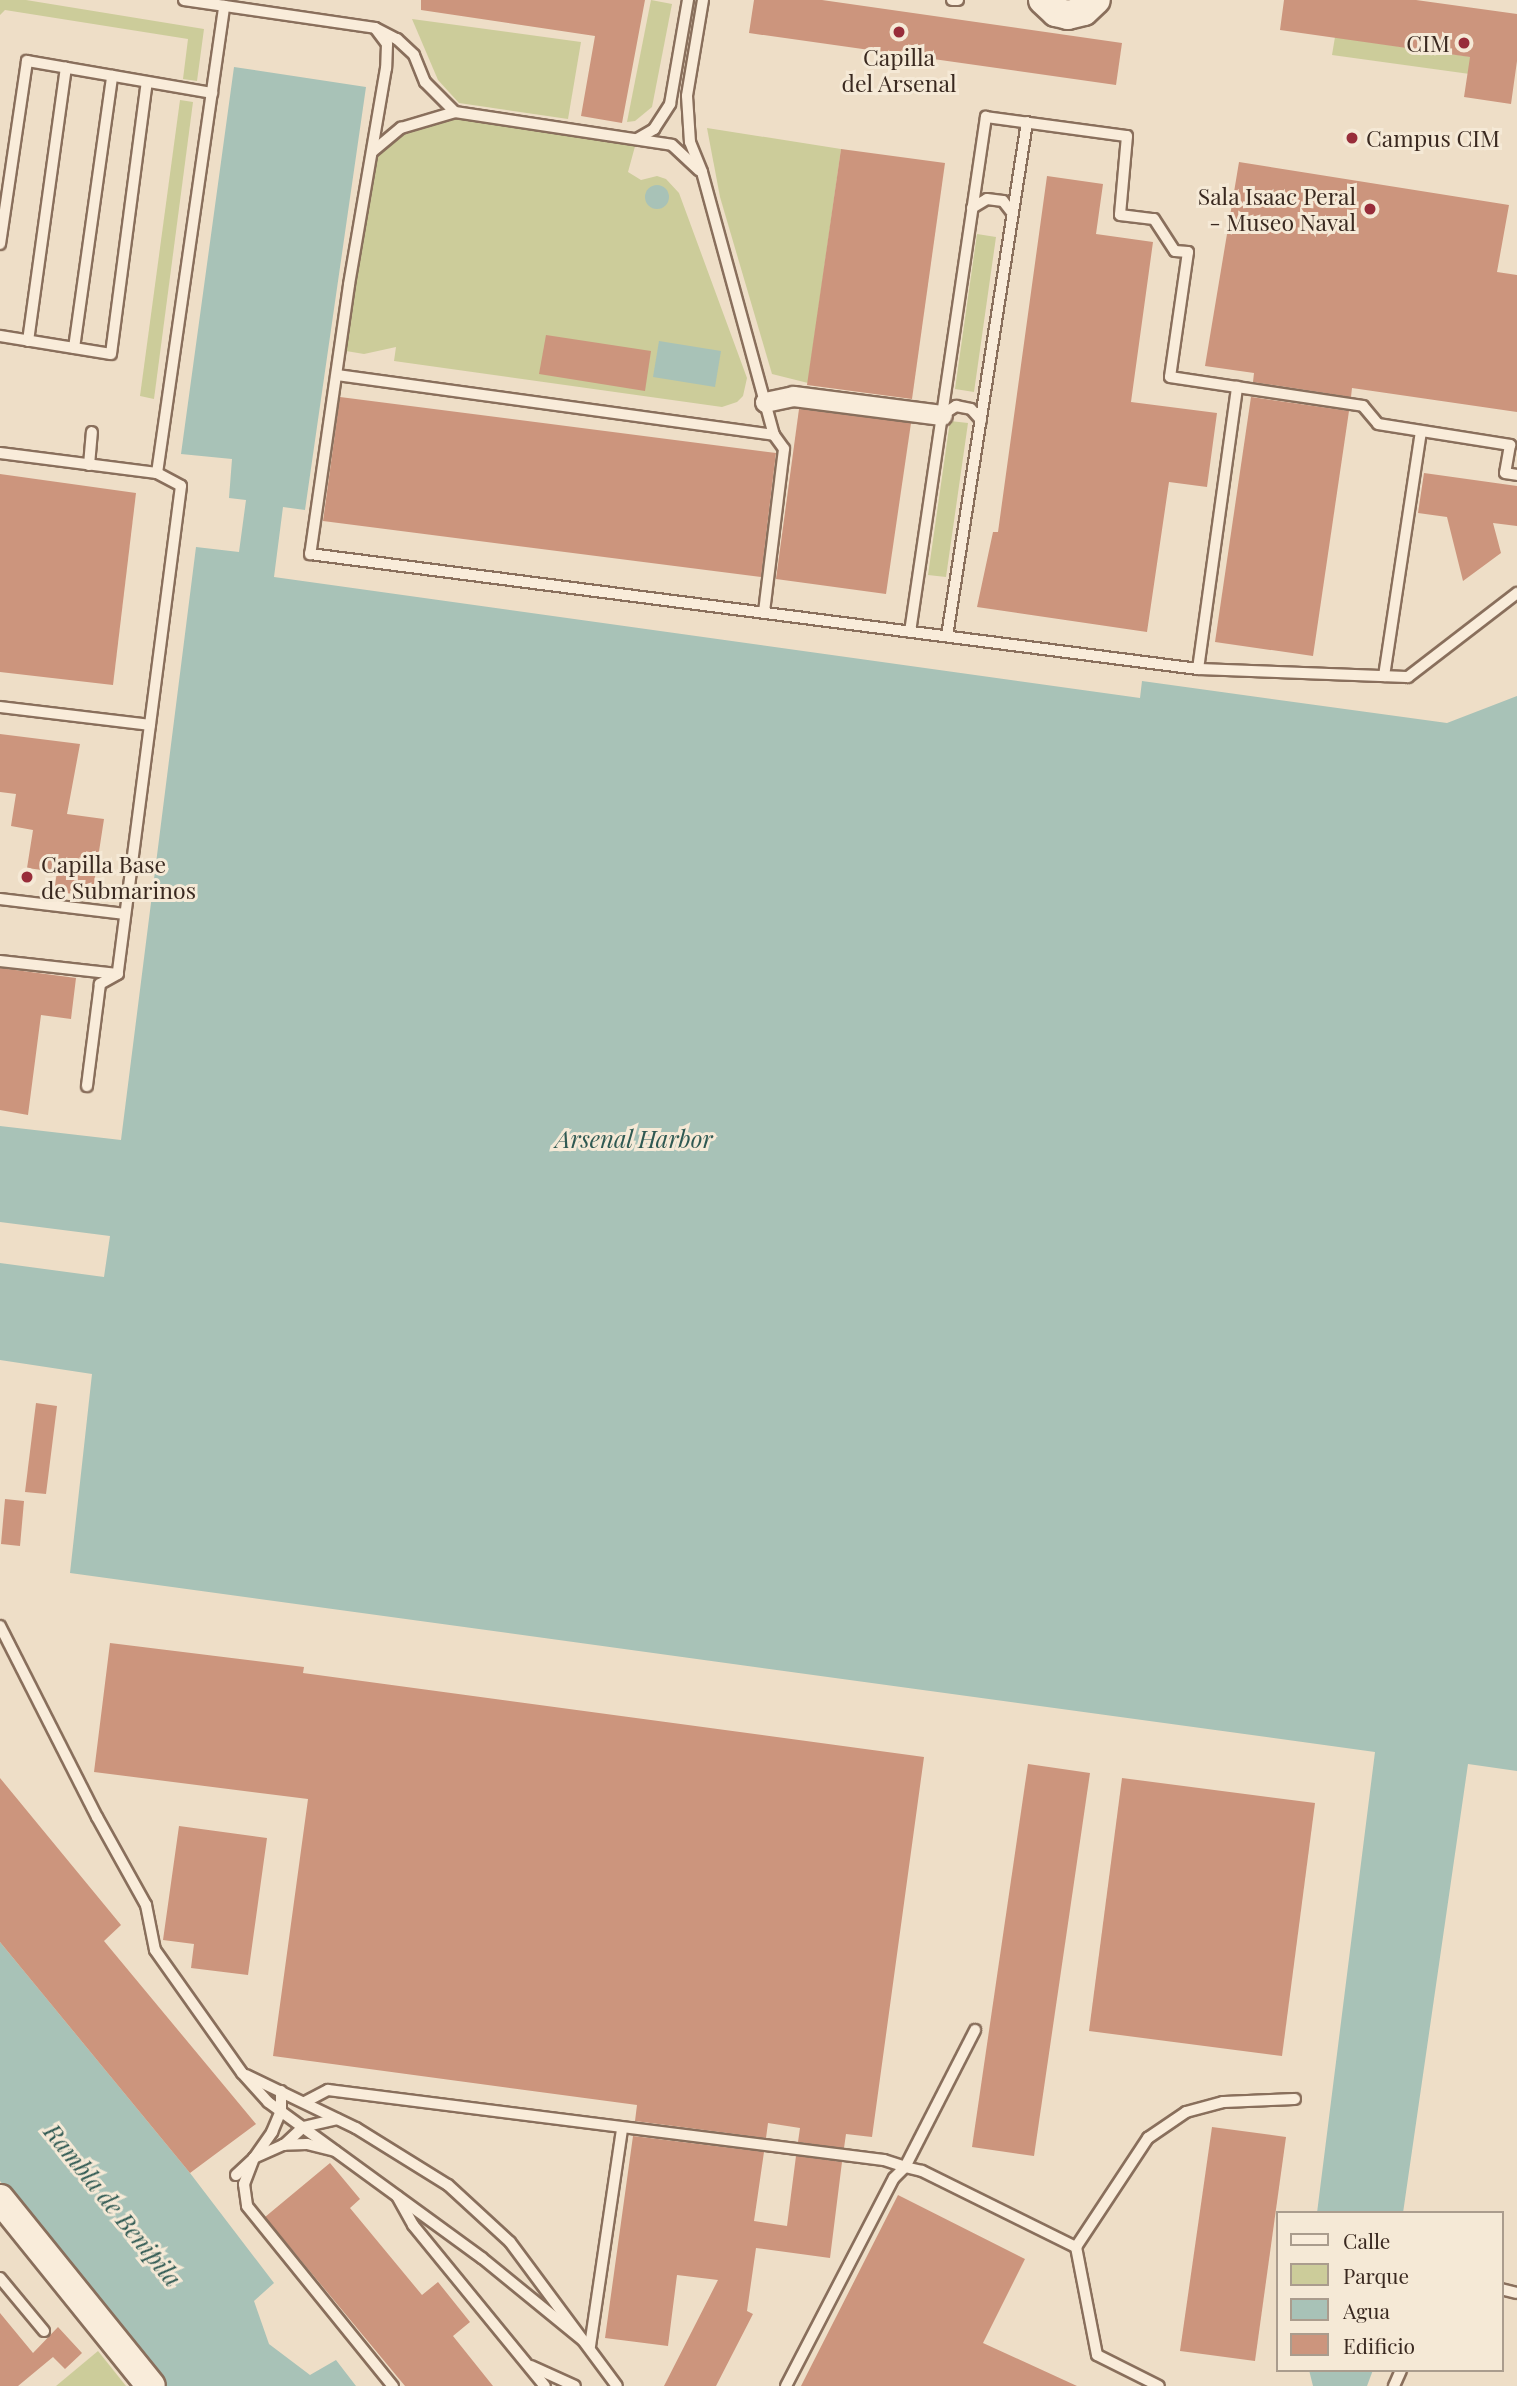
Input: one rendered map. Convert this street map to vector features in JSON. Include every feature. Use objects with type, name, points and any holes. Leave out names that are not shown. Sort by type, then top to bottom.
[{"type":"street","points":[[1042,3],[1068,15],[1115,0]]},
{"type":"street","points":[[765,402],[793,396],[942,415]]},
{"type":"street","points":[[0,2199],[150,2386]]},
{"type":"lane","points":[[184,0],[375,28],[397,39],[414,55],[425,82],[455,112]]},
{"type":"lane","points":[[637,139],[654,129],[670,104],[688,0]]},
{"type":"lane","points":[[703,0],[687,107],[690,142],[702,172],[774,435],[784,449],[764,612]]},
{"type":"lane","points":[[952,0],[958,0]]},
{"type":"lane","points":[[157,473],[225,6]]},
{"type":"lane","points":[[375,28],[387,44],[386,56],[310,554],[1198,669],[1408,677],[1517,593]]},
{"type":"lane","points":[[0,244],[27,61],[212,93]]},
{"type":"lane","points":[[28,341],[66,68]]},
{"type":"lane","points":[[74,348],[111,76]]},
{"type":"lane","points":[[0,337],[111,354],[148,82]]},
{"type":"lane","points":[[372,152],[401,128],[455,112],[672,145],[702,172]]},
{"type":"lane","points":[[910,632],[986,117],[1127,136],[1120,215],[1154,219],[1175,251],[1188,252],[1170,377],[1363,406],[1378,424],[1510,446],[1506,472],[1517,475]]},
{"type":"lane","points":[[947,636],[1027,122]]},
{"type":"lane","points":[[972,208],[987,199],[1003,201],[1013,214]]},
{"type":"lane","points":[[337,375],[774,435]]},
{"type":"lane","points":[[1198,669],[1237,387]]},
{"type":"lane","points":[[942,415],[956,406],[971,410],[981,420]]},
{"type":"lane","points":[[89,465],[92,432]]},
{"type":"lane","points":[[1384,676],[1421,432]]},
{"type":"lane","points":[[0,453],[157,473],[181,486],[118,974]]},
{"type":"lane","points":[[0,707],[150,725]]},
{"type":"lane","points":[[0,899],[125,914]]},
{"type":"lane","points":[[0,961],[118,974]]},
{"type":"lane","points":[[87,1086],[100,984],[118,974]]},
{"type":"lane","points":[[0,1626],[97,1817],[146,1905],[155,1950],[242,2073],[268,2102],[482,2258],[590,2346]]},
{"type":"lane","points":[[786,2386],[894,2178],[905,2167],[975,2030]]},
{"type":"lane","points":[[242,2073],[338,2119],[448,2185],[510,2242],[590,2346],[617,2386]]},
{"type":"lane","points":[[305,2102],[328,2090],[884,2160],[922,2171],[1076,2247]]},
{"type":"lane","points":[[236,2175],[254,2158],[272,2132],[281,2111],[281,2091]]},
{"type":"lane","points":[[1159,2386],[1097,2355],[1076,2247],[1148,2138],[1186,2112],[1223,2102],[1295,2099]]},
{"type":"lane","points":[[268,2102],[272,2132]]},
{"type":"lane","points":[[338,2119],[303,2127],[283,2145],[254,2158],[244,2184],[247,2206],[393,2386]]},
{"type":"lane","points":[[590,2346],[622,2128]]},
{"type":"lane","points":[[283,2145],[307,2144],[342,2154]]},
{"type":"lane","points":[[395,2193],[413,2225],[545,2386]]},
{"type":"lane","points":[[0,2278],[44,2331]]},
{"type":"lane","points":[[528,2365],[575,2386]]},
{"type":"green space","points":[[0,0],[26,0],[204,29],[197,81],[183,79],[188,39],[5,10],[0,15]]},
{"type":"green space","points":[[651,0],[672,4],[652,107],[635,121],[627,122]]},
{"type":"green space","points":[[412,19],[581,42],[568,119],[459,103],[438,80]]},
{"type":"green space","points":[[1335,37],[1479,58],[1477,75],[1332,55]]},
{"type":"green space","points":[[180,100],[193,102],[154,399],[140,396]]},
{"type":"green space","points":[[455,112],[637,139],[628,172],[641,180],[657,176],[666,179],[679,193],[747,378],[743,396],[737,402],[722,407],[394,361],[396,347],[364,354],[340,350],[372,152],[401,128]]},
{"type":"green space","points":[[707,128],[841,149],[808,383],[772,374],[720,197]]},
{"type":"green space","points":[[977,234],[996,237],[974,392],[955,389]]},
{"type":"green space","points":[[950,421],[968,423],[946,577],[928,575]]},
{"type":"green space","points":[[98,2351],[126,2386],[56,2386]]},
{"type":"water","name":"Arsenal Harbor","points":[[234,67],[366,87],[305,510],[283,507],[274,577],[1140,698],[1142,681],[1447,723],[1517,696],[1517,1771],[1468,1764],[1403,2211],[1317,2211],[1375,1752],[70,1573],[92,1374],[0,1360],[0,1263],[104,1277],[110,1236],[0,1222],[0,1126],[121,1140],[196,547],[239,552],[246,500],[229,498],[232,459],[181,454]]},
{"type":"water","points":[[657,185],[668,192],[669,197],[662,208],[657,209],[646,202],[645,197],[652,186]]},
{"type":"water","points":[[659,341],[721,351],[715,387],[653,377]]},
{"type":"water","name":"Rambla de Benipila","points":[[0,1942],[190,2173],[274,2283],[254,2301],[269,2344],[310,2375],[336,2360],[356,2386],[167,2386],[0,2181]]},
{"type":"water","points":[[1310,2372],[1372,2372],[1367,2386],[1313,2386]]},
{"type":"building","points":[[421,0],[645,0],[622,123],[581,116],[595,36],[421,10]]},
{"type":"building","points":[[754,0],[822,0],[1122,43],[1116,85],[749,33]]},
{"type":"building","name":"CIM","points":[[1284,0],[1416,0],[1517,14],[1517,61],[1511,104],[1464,97],[1470,57],[1280,30]]},
{"type":"building","points":[[841,149],[945,163],[912,399],[807,385]]},
{"type":"building","points":[[1239,162],[1509,205],[1497,272],[1517,275],[1517,412],[1352,388],[1351,397],[1253,382],[1254,373],[1205,366]]},
{"type":"building","points":[[1047,176],[1103,184],[1096,234],[1153,242],[1131,402],[1217,413],[1207,487],[1169,482],[1147,632],[977,607],[993,532],[998,532]]},
{"type":"building","points":[[546,335],[651,351],[645,391],[539,374]]},
{"type":"building","points":[[340,397],[776,453],[761,577],[323,521]]},
{"type":"building","points":[[1251,397],[1349,411],[1313,656],[1215,642]]},
{"type":"building","points":[[799,409],[911,423],[886,594],[776,579]]},
{"type":"building","points":[[1424,473],[1517,486],[1517,526],[1493,523],[1501,553],[1463,581],[1447,517],[1418,513]]},
{"type":"building","points":[[0,474],[136,493],[113,685],[0,672]]},
{"type":"building","points":[[0,734],[80,744],[67,814],[104,819],[92,897],[54,891],[57,872],[27,868],[33,830],[11,826],[16,794],[0,792]]},
{"type":"building","points":[[0,968],[76,978],[71,1019],[41,1015],[28,1115],[0,1110]]},
{"type":"building","points":[[36,1403],[57,1406],[46,1494],[25,1492]]},
{"type":"building","points":[[5,1499],[24,1501],[20,1546],[1,1544]]},
{"type":"building","points":[[110,1643],[304,1667],[303,1673],[924,1757],[872,2137],[846,2134],[844,2148],[798,2142],[800,2128],[768,2123],[766,2138],[635,2121],[637,2105],[273,2056],[308,1799],[94,1772]]},
{"type":"building","points":[[1028,1764],[1090,1773],[1034,2156],[972,2147]]},
{"type":"building","points":[[0,1778],[121,1925],[104,1941],[256,2124],[190,2173],[0,1942]]},
{"type":"building","points":[[1122,1778],[1315,1803],[1282,2056],[1089,2031]]},
{"type":"building","points":[[179,1826],[267,1838],[248,1975],[191,1968],[194,1944],[163,1940]]},
{"type":"building","points":[[1212,2127],[1286,2137],[1255,2361],[1180,2351]]},
{"type":"building","points":[[633,2136],[764,2152],[754,2221],[787,2226],[796,2156],[842,2162],[830,2258],[756,2248],[747,2311],[753,2314],[716,2386],[664,2386],[718,2280],[677,2275],[668,2346],[605,2338]]},
{"type":"building","points":[[330,2163],[360,2199],[350,2208],[422,2295],[438,2282],[470,2322],[453,2336],[493,2386],[405,2386],[265,2217]]},
{"type":"building","points":[[898,2195],[1025,2259],[983,2343],[1077,2386],[801,2386]]},
{"type":"building","points":[[0,2313],[33,2353],[58,2327],[82,2353],[65,2369],[53,2357],[18,2386],[0,2386]]},
{"type":"place","name":"Capilla del Arsenal","points":[[899,32]]},
{"type":"place","name":"CIM","points":[[1464,43]]},
{"type":"place","name":"Campus CIM","points":[[1352,138]]},
{"type":"place","name":"Sala Isaac Peral - Museo Naval","points":[[1370,209]]},
{"type":"place","name":"Capilla Base de Submarinos","points":[[27,877]]}]
